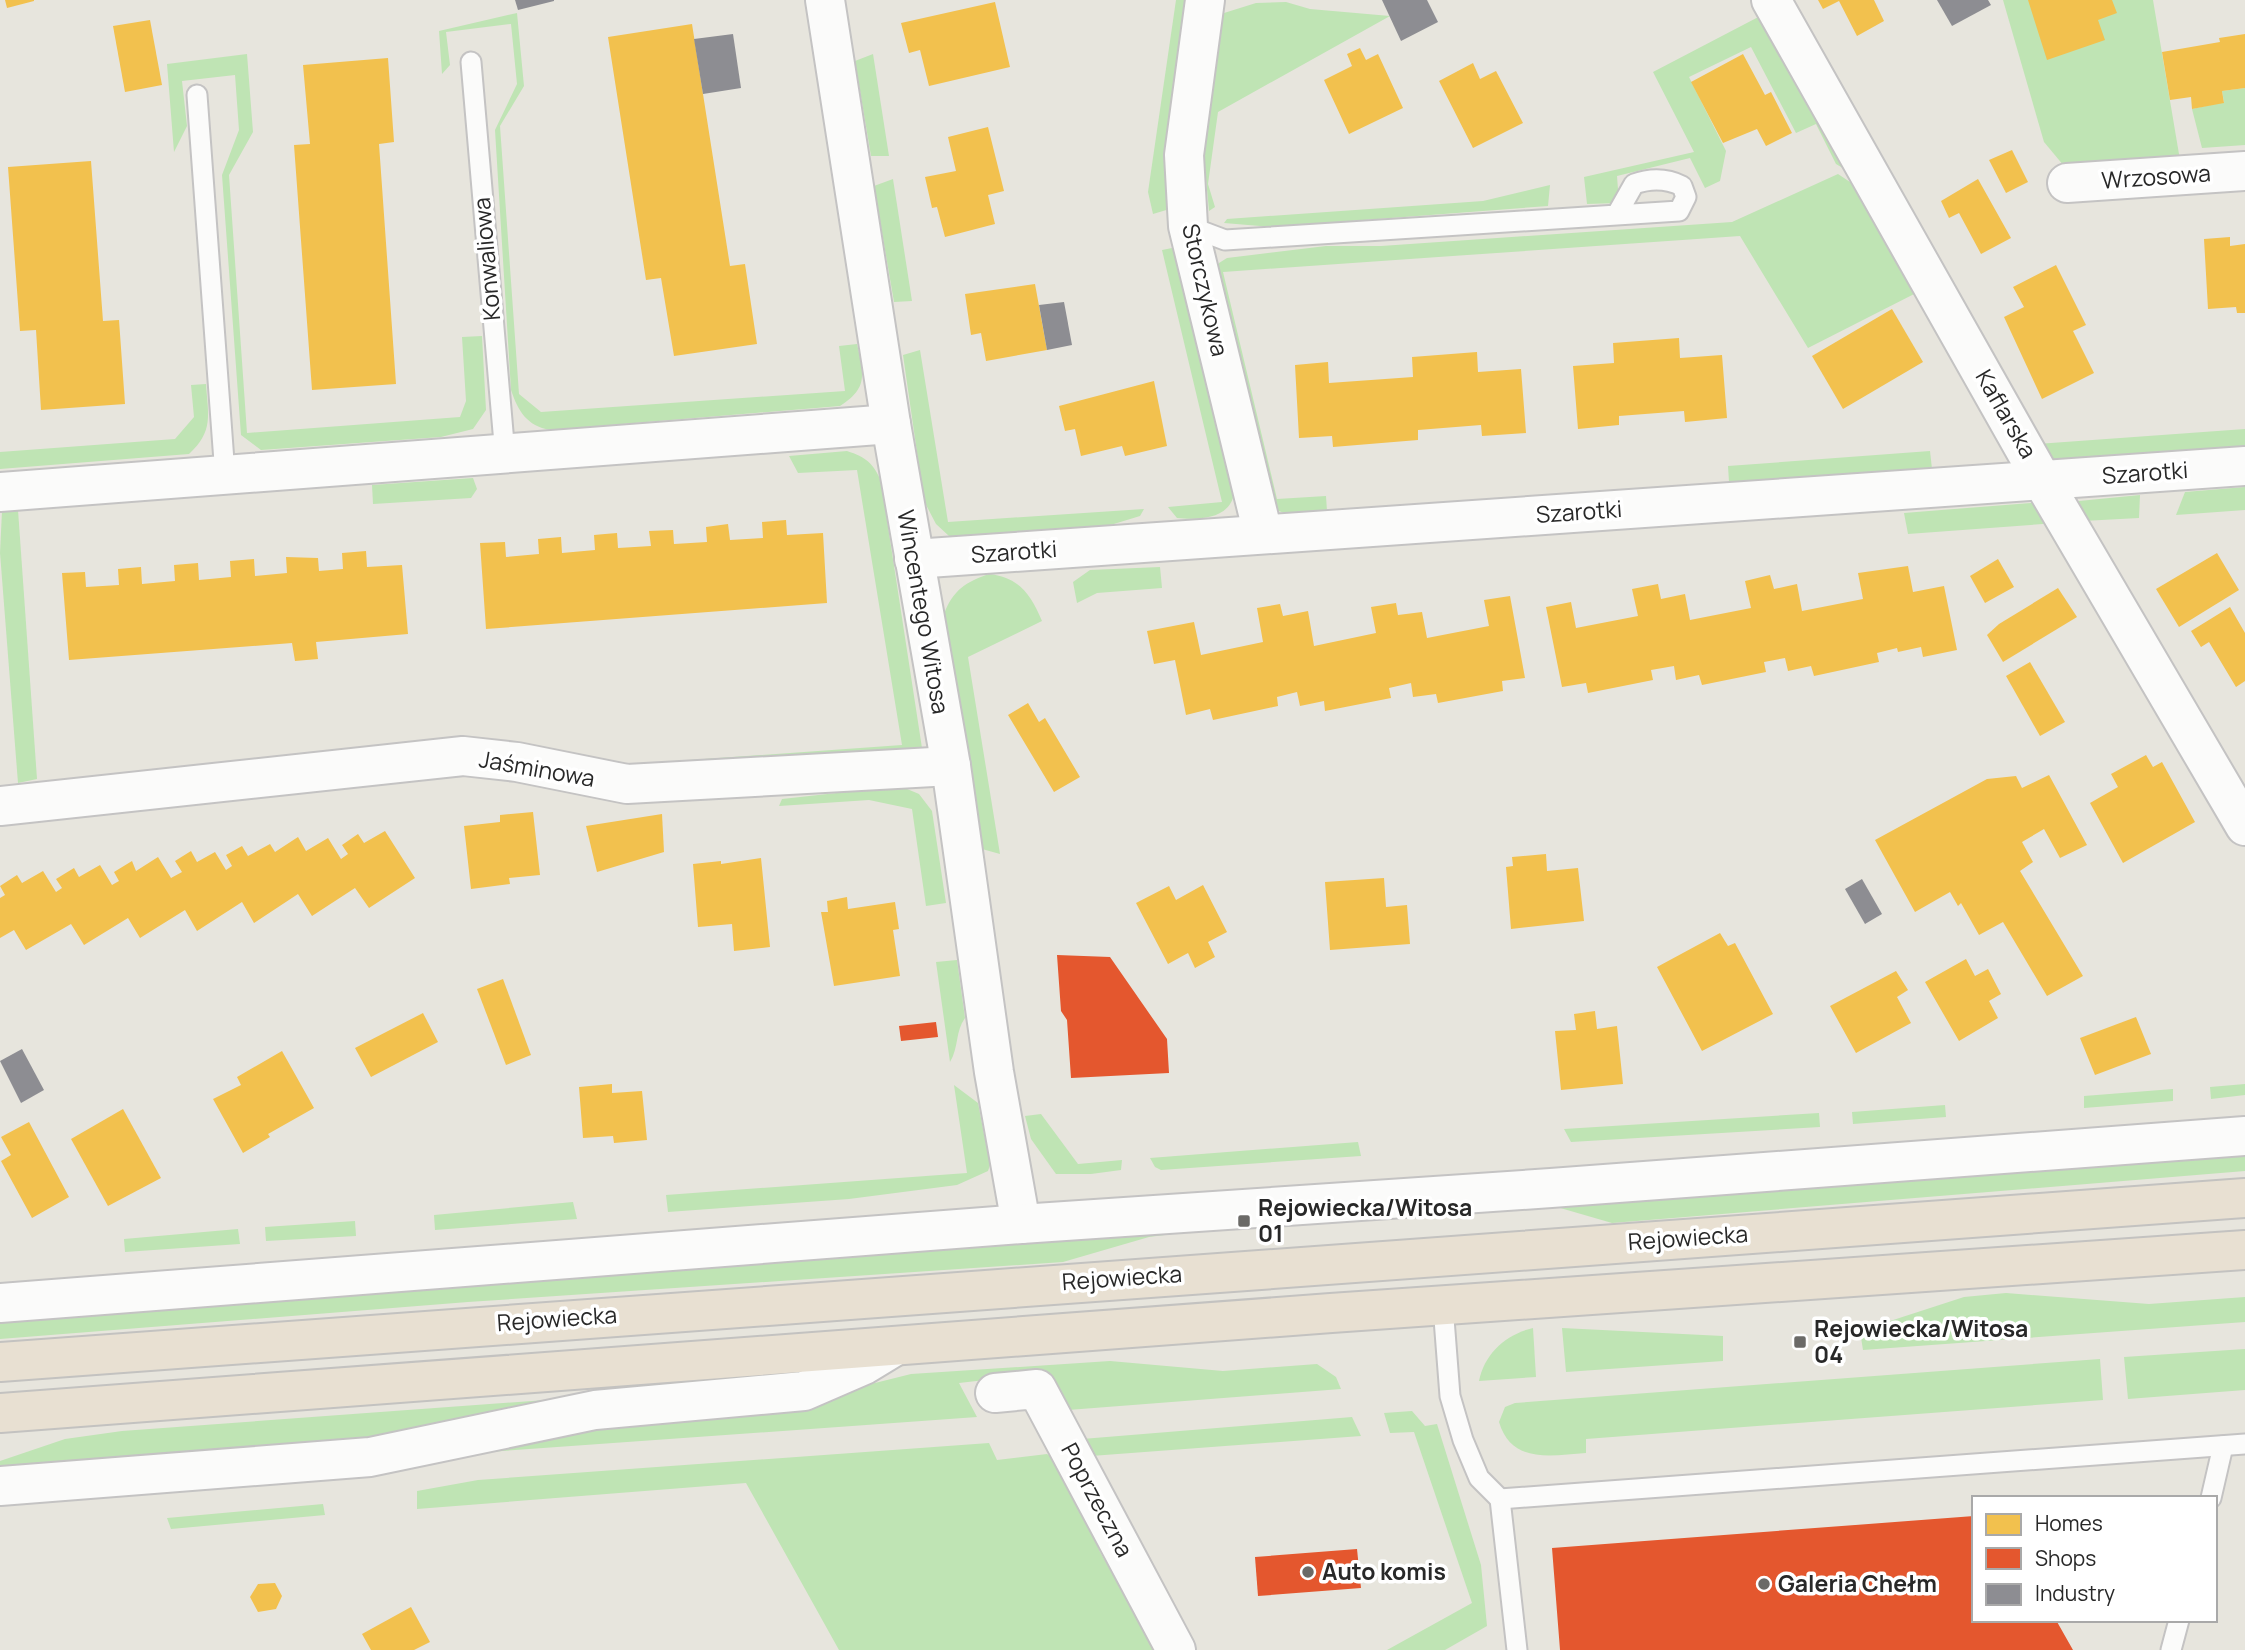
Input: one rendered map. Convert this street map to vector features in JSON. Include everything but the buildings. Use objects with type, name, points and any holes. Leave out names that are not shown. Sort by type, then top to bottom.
[{"type":"highway","name":"Rejowiecka","points":[[0,1362],[2245,1198]]},
{"type":"highway","points":[[0,1413],[1443,1306],[2245,1250]]},
{"type":"street","name":"Wincentego Witosa","points":[[825,0],[891,424],[951,766],[994,1072],[1021,1224]]},
{"type":"street","name":"Storczykowa","points":[[1205,0],[1184,155],[1188,226],[1263,534]]},
{"type":"street","name":"Kaflarska","points":[[1771,0],[2042,480],[2245,826]]},
{"type":"street","name":"Wrzosowa","points":[[2067,183],[2245,171]]},
{"type":"street","points":[[0,492],[891,424]]},
{"type":"street","name":"Szarotki","points":[[914,559],[2245,466]]},
{"type":"street","name":"Jaśminowa","points":[[0,806],[463,757],[517,762],[627,784],[951,766]]},
{"type":"street","points":[[0,1303],[1021,1224],[1565,1188],[2245,1136]]},
{"type":"street","points":[[0,1486],[370,1457],[595,1410],[804,1391],[863,1365],[892,1348]]},
{"type":"street","name":"Poprzeczna","points":[[995,1393],[1037,1389],[1176,1650]]},
{"type":"lane","name":"Konwaliowa","points":[[471,62],[505,455]]},
{"type":"lane","points":[[197,95],[225,475]]},
{"type":"lane","points":[[1188,226],[1225,240],[1617,214]]},
{"type":"lane","points":[[1443,1306],[1450,1396],[1463,1440],[1479,1478],[1500,1499],[1517,1650]]},
{"type":"lane","points":[[1500,1499],[2245,1444]]},
{"type":"lane","points":[[2211,1496],[2223,1446]]},
{"type":"lane","points":[[2171,1650],[2178,1622]]},
{"type":"green space","points":[[1176,0],[1193,0],[1173,208],[1153,214],[1148,192]]},
{"type":"green space","points":[[2003,0],[2153,0],[2180,160],[2064,166],[2044,142]]},
{"type":"green space","points":[[1286,2],[1310,9],[1390,16],[1218,112],[1208,184],[1215,207],[1209,211],[1201,124],[1211,54],[1224,13],[1256,3]]},
{"type":"green space","points":[[517,13],[524,86],[500,126],[519,394],[541,412],[845,391],[839,346],[857,344],[862,380],[860,387],[849,399],[840,406],[550,430],[535,425],[524,416],[511,390],[495,130],[517,84],[511,24],[446,32],[450,65],[442,74],[439,31]]},
{"type":"green space","points":[[1766,13],[1858,177],[1836,164],[1816,124],[1796,133],[1751,47],[1689,77],[1726,151],[1720,181],[1705,188],[1690,158],[1617,176],[1619,203],[1587,204],[1584,177],[1694,152],[1653,72]]},
{"type":"green space","points":[[247,54],[253,132],[229,175],[247,433],[460,417],[466,401],[462,337],[482,336],[486,410],[473,429],[441,437],[261,450],[241,435],[222,175],[239,130],[235,75],[182,81],[187,126],[174,152],[167,64]]},
{"type":"green space","points":[[873,54],[889,156],[871,156],[855,61]]},
{"type":"green space","points":[[2245,88],[2245,145],[2202,148],[2192,109],[2224,102],[2222,91]]},
{"type":"green space","points":[[1838,174],[1868,194],[1922,290],[1808,348],[1740,236],[1223,272],[1277,499],[1326,496],[1327,511],[1289,515],[1274,509],[1216,271],[1219,263],[1227,258],[1326,246],[1381,246],[1732,222]]},
{"type":"green space","points":[[893,179],[912,301],[894,302],[874,186]]},
{"type":"green space","points":[[1550,185],[1548,206],[1272,227],[1224,223],[1227,219],[1483,201]]},
{"type":"green space","points":[[1177,247],[1234,494],[1231,503],[1219,514],[1194,519],[1177,518],[1168,507],[1222,502],[1162,250]]},
{"type":"green space","points":[[920,350],[948,522],[1144,509],[1140,516],[1104,527],[977,537],[949,536],[936,524],[924,501],[903,355]]},
{"type":"green space","points":[[206,384],[208,422],[202,438],[189,454],[0,469],[0,452],[175,439],[194,417],[191,385]]},
{"type":"green space","points":[[2245,429],[2245,447],[2051,462],[2037,444]]},
{"type":"green space","points":[[847,451],[868,462],[881,481],[922,748],[908,754],[619,765],[902,745],[857,470],[798,473],[789,456]]},
{"type":"green space","points":[[1930,451],[1932,469],[1729,482],[1728,466]]},
{"type":"green space","points":[[473,478],[477,489],[471,498],[373,504],[372,485]]},
{"type":"green space","points":[[2245,487],[2245,510],[2176,515],[2185,492]]},
{"type":"green space","points":[[2140,495],[2139,518],[2083,521],[2076,508],[2079,501]]},
{"type":"green space","points":[[2042,502],[2057,523],[1908,534],[1904,513]]},
{"type":"green space","points":[[18,510],[37,779],[18,783],[0,553],[2,511]]},
{"type":"green space","points":[[1160,567],[1162,588],[1097,593],[1077,603],[1073,582],[1090,570]]},
{"type":"green space","points":[[989,574],[1008,579],[1023,589],[1042,621],[968,657],[1000,854],[982,849],[944,614],[961,588]]},
{"type":"green space","points":[[900,786],[919,794],[932,811],[946,903],[926,906],[912,809],[869,800],[779,806],[782,799]]},
{"type":"green space","points":[[957,960],[965,1018],[950,1062],[936,962]]},
{"type":"green space","points":[[2245,1084],[2245,1095],[2211,1099],[2210,1087]]},
{"type":"green space","points":[[954,1085],[978,1103],[990,1165],[988,1171],[957,1185],[849,1199],[668,1212],[666,1195],[967,1173]]},
{"type":"green space","points":[[2173,1089],[2173,1101],[2084,1108],[2084,1096]]},
{"type":"green space","points":[[1945,1105],[1946,1117],[1853,1124],[1852,1112]]},
{"type":"green space","points":[[1819,1113],[1820,1127],[1571,1142],[1564,1129]]},
{"type":"green space","points":[[1041,1114],[1078,1164],[1122,1160],[1121,1170],[1091,1174],[1056,1174],[1031,1139],[1025,1116]]},
{"type":"green space","points":[[1358,1142],[1361,1156],[1161,1170],[1155,1167],[1150,1158]]},
{"type":"green space","points":[[2245,1148],[2245,1171],[1612,1223],[1543,1203]]},
{"type":"green space","points":[[573,1202],[577,1219],[435,1230],[434,1215]]},
{"type":"green space","points":[[355,1221],[356,1236],[266,1241],[265,1227]]},
{"type":"green space","points":[[1179,1225],[1180,1233],[1149,1237],[1063,1262],[468,1302],[0,1339],[0,1315]]},
{"type":"green space","points":[[238,1229],[240,1244],[125,1252],[124,1239]]},
{"type":"green space","points":[[2006,1293],[2149,1304],[2245,1297],[2245,1322],[1863,1350],[1859,1325],[1887,1322],[1964,1297]]},
{"type":"green space","points":[[1533,1328],[1536,1377],[1479,1381],[1491,1354],[1505,1340]]},
{"type":"green space","points":[[1562,1328],[1723,1336],[1723,1361],[1566,1372]]},
{"type":"green space","points":[[2245,1349],[2245,1390],[2128,1399],[2124,1357]]},
{"type":"green space","points":[[2100,1359],[2103,1400],[1586,1439],[1586,1453],[1560,1455],[1523,1451],[1505,1436],[1499,1422],[1505,1407],[1515,1403]]},
{"type":"green space","points":[[1110,1361],[1223,1371],[1317,1364],[1336,1377],[1341,1389],[1068,1410],[1048,1373],[959,1383],[977,1417],[474,1453],[602,1421],[851,1389],[911,1374]]},
{"type":"green space","points":[[559,1399],[419,1437],[0,1476],[0,1461],[65,1439],[122,1431]]},
{"type":"green space","points":[[1412,1411],[1425,1426],[1437,1424],[1481,1565],[1487,1626],[1445,1650],[1387,1650],[1472,1603],[1414,1432],[1390,1433],[1384,1413]]},
{"type":"green space","points":[[1352,1417],[1361,1436],[1091,1456],[1082,1439]]},
{"type":"green space","points":[[989,1443],[997,1460],[1047,1454],[1062,1464],[1100,1552],[1156,1650],[839,1650],[746,1483],[417,1509],[417,1491],[478,1480]]},
{"type":"green space","points":[[323,1504],[325,1515],[171,1529],[167,1518]]},
{"type":"place","name":"Rejowiecka/Witosa 01","points":[[1244,1221]]},
{"type":"place","name":"Rejowiecka/Witosa 04","points":[[1800,1342]]},
{"type":"place","name":"Auto komis","points":[[1308,1572]]},
{"type":"place","name":"Galeria Chełm","points":[[1764,1584]]}]
